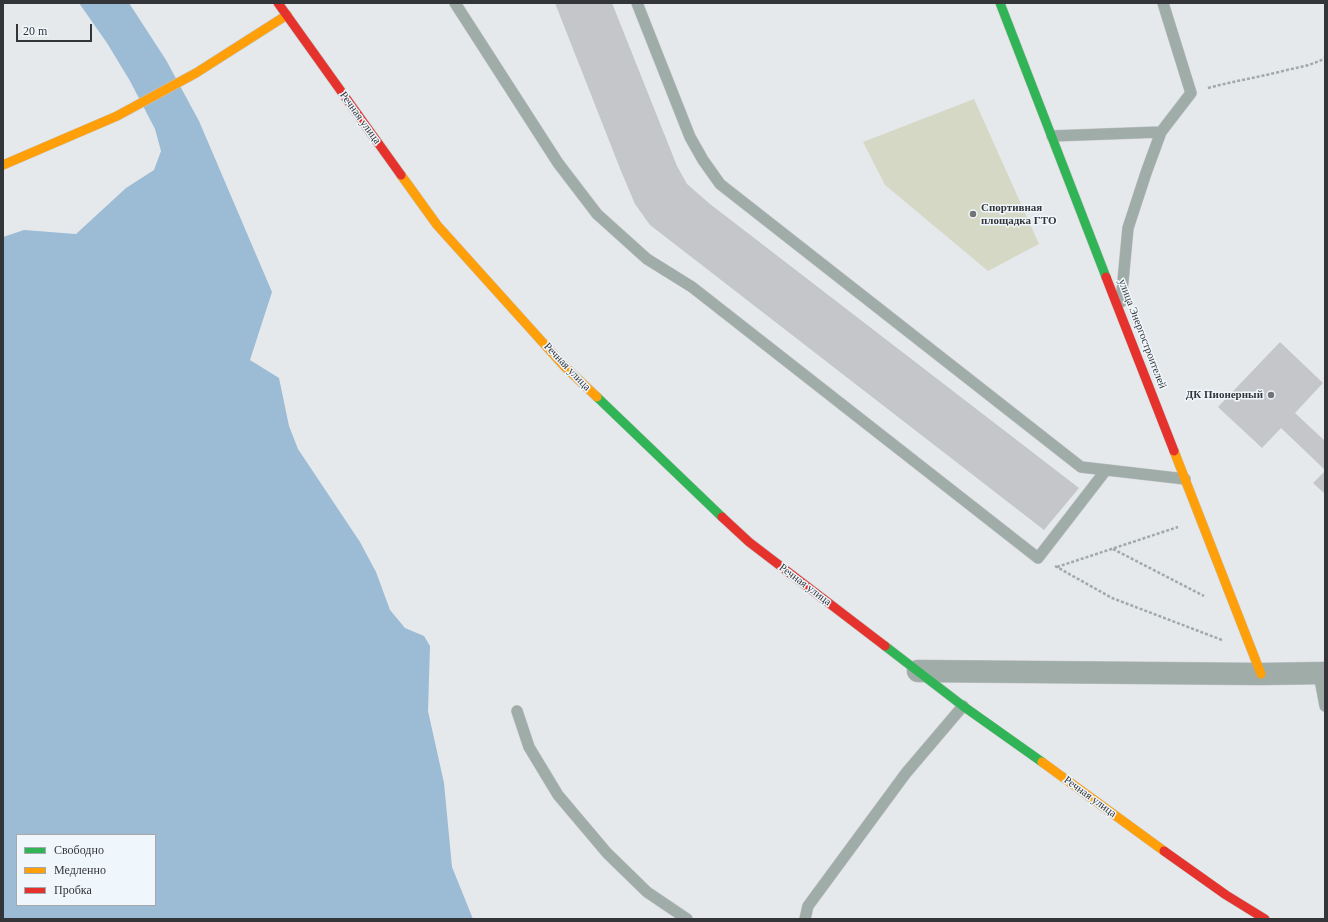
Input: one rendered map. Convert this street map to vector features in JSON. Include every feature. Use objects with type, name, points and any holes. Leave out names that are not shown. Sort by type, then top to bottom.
[{"type":"main road","name":"Речная улица","points":[[278,3],[437,225],[564,366],[749,542],[963,706],[1226,895],[1265,919]]},
{"type":"main road","name":"улица Энергостроителей","points":[[1000,3],[1261,674]]},
{"type":"main road","points":[[3,165],[118,116],[185,79],[287,15]]},
{"type":"street","points":[[918,671],[1322,674]]},
{"type":"lane","points":[[455,3],[558,163],[597,214],[647,259],[692,287],[1038,558],[1106,470]]},
{"type":"lane","points":[[637,3],[690,137],[703,160],[720,184],[1081,467],[1185,478]]},
{"type":"lane","points":[[1120,310],[1128,228],[1161,132],[1191,93],[1163,3]]},
{"type":"lane","points":[[1052,136],[1161,132]]},
{"type":"lane","points":[[1322,674],[1325,706]]},
{"type":"lane","points":[[805,919],[808,906],[906,773],[963,706]]},
{"type":"lane","points":[[517,711],[529,747],[558,795],[606,853],[647,892],[687,919]]},
{"type":"path","points":[[1191,93],[1234,81],[1315,63],[1325,58]]},
{"type":"path","points":[[1057,567],[1201,519]]},
{"type":"path","points":[[1112,549],[1237,613]]},
{"type":"path","points":[[1038,558],[1112,598],[1252,652]]},
{"type":"green space","name":"Спортивная площадка ГТО","points":[[974,99],[1039,244],[988,271],[885,185],[863,142]]},
{"type":"water","points":[[79,3],[129,3],[166,60],[199,121],[272,292],[250,360],[279,378],[289,426],[298,449],[360,542],[376,572],[390,610],[405,628],[424,636],[430,646],[428,711],[444,783],[452,867],[473,919],[3,919],[3,237],[24,230],[76,234],[126,188],[154,170],[161,151],[155,129],[130,81],[107,43]]},
{"type":"building","points":[[555,3],[612,3],[677,166],[687,184],[710,204],[1079,488],[1044,530],[650,225],[635,204]]},
{"type":"building","name":"ДК Пионерный","points":[[1280,342],[1323,383],[1295,413],[1325,441],[1325,470],[1281,428],[1262,448],[1218,407]]},
{"type":"building","points":[[1325,471],[1325,494],[1313,483]]},
{"type":"traffic: fast","points":[[1000,3],[1106,277]]},
{"type":"traffic: fast","points":[[597,397],[722,517]]},
{"type":"traffic: fast","points":[[885,646],[963,706],[1042,762]]},
{"type":"traffic: slow","points":[[3,165],[117,116],[196,73],[287,15]]},
{"type":"traffic: slow","points":[[401,175],[437,225],[564,366],[597,397]]},
{"type":"traffic: slow","points":[[1174,451],[1261,674]]},
{"type":"traffic: slow","points":[[1042,762],[1164,851]]},
{"type":"traffic: jam","points":[[278,3],[401,175]]},
{"type":"traffic: jam","points":[[1106,277],[1174,451]]},
{"type":"traffic: jam","points":[[722,517],[749,542],[885,646]]},
{"type":"traffic: jam","points":[[1164,851],[1226,895],[1265,919]]},
{"type":"place","name":"Спортивная площадка ГТО","points":[[973,214]]},
{"type":"place","name":"ДК Пионерный","points":[[1271,395]]}]
